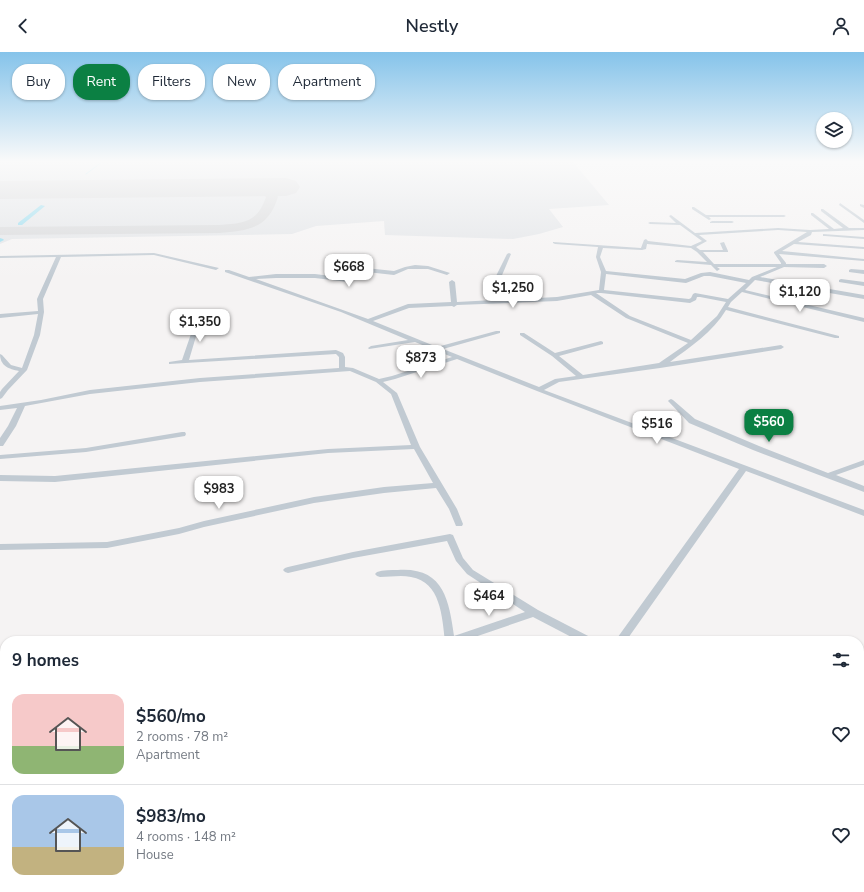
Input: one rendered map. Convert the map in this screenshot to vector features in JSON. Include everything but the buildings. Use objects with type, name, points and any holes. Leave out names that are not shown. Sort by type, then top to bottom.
[{"type":"street","points":[[840,204],[864,222]]},
{"type":"street","points":[[694,208],[727,231]]},
{"type":"street","points":[[822,210],[848,230]]},
{"type":"street","points":[[813,214],[834,231]]},
{"type":"street","points":[[671,216],[705,241],[692,247]]},
{"type":"street","points":[[706,216],[784,216]]},
{"type":"street","points":[[712,222],[735,222]]},
{"type":"street","points":[[743,222],[788,222]]},
{"type":"street","points":[[650,223],[681,224]]},
{"type":"street","points":[[694,234],[778,229],[864,238]]},
{"type":"street","points":[[777,252],[795,243],[810,232],[864,229]]},
{"type":"street","points":[[555,243],[642,249],[646,241],[692,247],[699,251],[718,269],[720,275]]},
{"type":"street","points":[[699,251],[726,251],[722,243]]},
{"type":"street","points":[[795,243],[864,248]]},
{"type":"street","points":[[601,246],[598,254],[598,262],[604,272],[601,290]]},
{"type":"street","points":[[777,252],[864,260]]},
{"type":"street","points":[[777,252],[776,253],[784,263],[782,266]]},
{"type":"street","points":[[0,257],[154,254],[216,268]]},
{"type":"street","points":[[497,301],[497,280],[509,254]]},
{"type":"street","points":[[0,397],[5,389],[24,370],[37,334],[40,299],[59,256]]},
{"type":"street","points":[[677,261],[713,265],[824,266]]},
{"type":"street","points":[[660,366],[692,343],[719,317],[729,301],[752,280],[782,266]]},
{"type":"street","points":[[248,279],[276,276],[315,276],[348,280],[366,270],[394,273],[408,268],[428,268],[447,273]]},
{"type":"street","points":[[851,271],[864,272]]},
{"type":"street","points":[[227,272],[367,321],[539,390],[864,513]]},
{"type":"street","points":[[604,272],[686,281],[703,274],[720,275],[864,297]]},
{"type":"street","points":[[841,281],[864,284]]},
{"type":"street","points":[[452,282],[454,305]]},
{"type":"street","points":[[367,321],[408,306],[557,299],[601,290],[690,301],[694,299],[695,295],[700,295],[729,301]]},
{"type":"street","points":[[740,290],[864,320]]},
{"type":"street","points":[[592,293],[628,317],[692,343]]},
{"type":"street","points":[[726,308],[837,337]]},
{"type":"street","points":[[0,316],[40,312]]},
{"type":"street","points":[[186,362],[195,331],[220,329]]},
{"type":"street","points":[[436,349],[498,332]]},
{"type":"street","points":[[522,334],[554,355],[582,378]]},
{"type":"street","points":[[371,348],[416,340]]},
{"type":"street","points":[[554,355],[601,343]]},
{"type":"street","points":[[539,390],[557,380],[582,378],[781,347]]},
{"type":"street","points":[[171,363],[336,352],[340,353],[342,357],[342,370]]},
{"type":"street","points":[[0,356],[9,367],[24,370]]},
{"type":"street","points":[[378,381],[394,378],[458,357]]},
{"type":"street","points":[[0,408],[98,391],[200,380],[351,369],[378,381],[394,393],[416,447],[453,510],[459,524]]},
{"type":"street","points":[[671,400],[692,421],[756,448],[864,489]]},
{"type":"street","points":[[0,444],[12,426],[22,405]]},
{"type":"street","points":[[0,458],[86,450],[182,434]]},
{"type":"street","points":[[0,478],[55,479],[328,451],[416,447]]},
{"type":"street","points":[[829,475],[864,462]]},
{"type":"street","points":[[624,636],[744,468]]},
{"type":"street","points":[[0,547],[107,545],[179,531],[204,524],[314,500],[384,490],[438,485]]},
{"type":"street","points":[[288,570],[353,555],[450,537],[459,558],[470,572],[534,613],[578,636]]},
{"type":"street","points":[[380,574],[412,573],[429,578],[442,594],[450,636]]},
{"type":"street","points":[[466,636],[534,613]]},
{"type":"shaded area","points":[[0,201],[606,201],[609,205],[549,209],[563,227],[539,234],[513,239],[385,235],[384,221],[316,226],[292,234],[12,239],[0,244]]},
{"type":"waterway","points":[[20,224],[43,206]]},
{"type":"taxiway","points":[[0,231],[219,229],[237,227],[256,222],[261,219],[271,201]]}]
